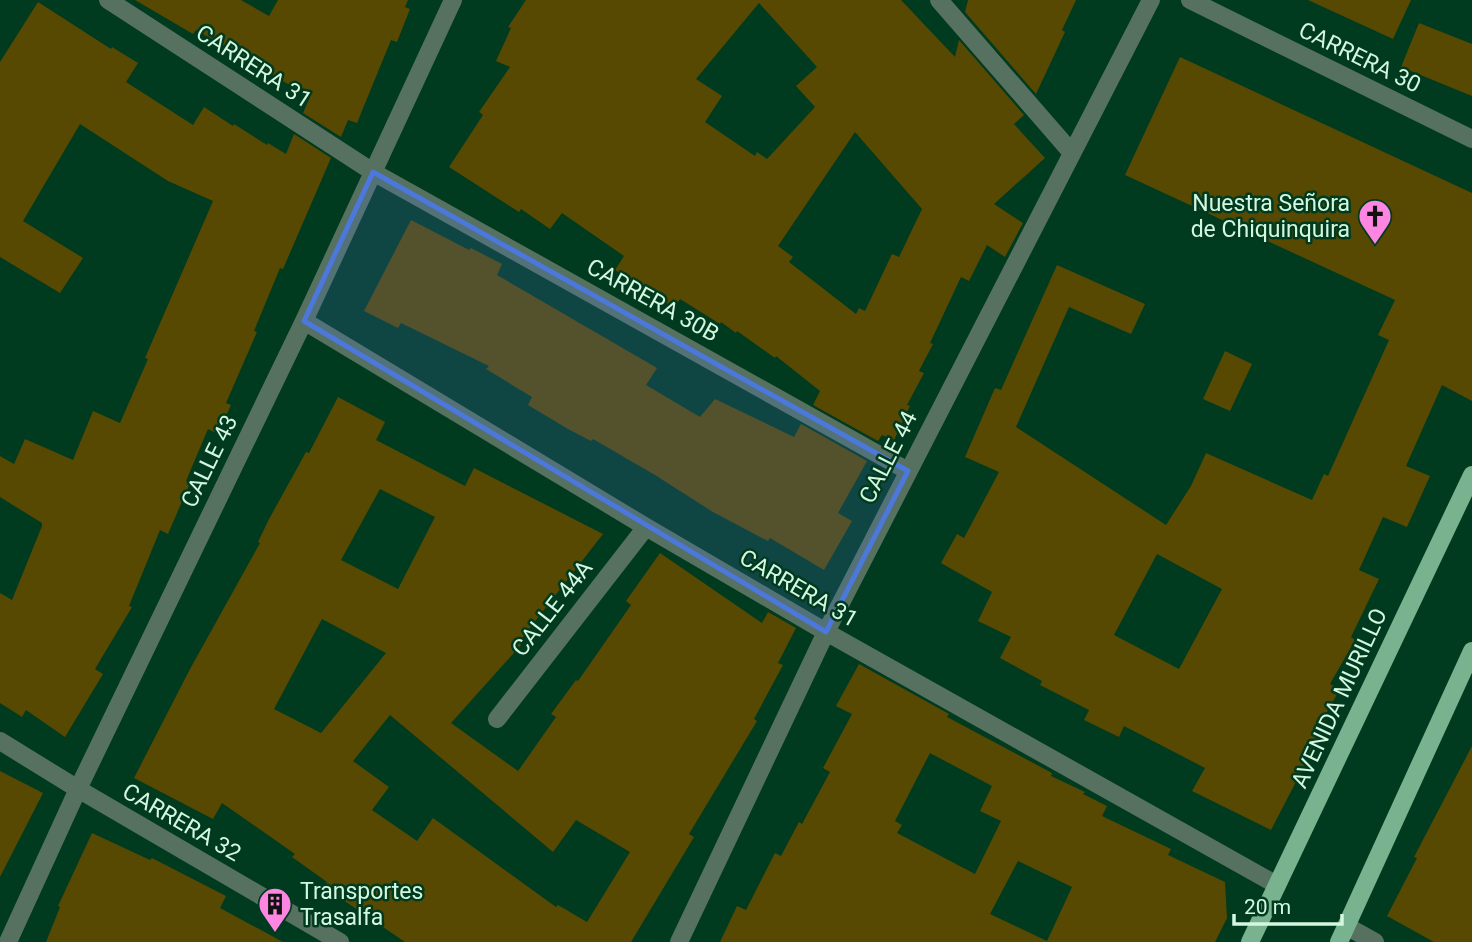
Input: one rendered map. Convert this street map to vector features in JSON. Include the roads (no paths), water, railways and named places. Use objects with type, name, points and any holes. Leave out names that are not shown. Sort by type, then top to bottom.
[{"type":"main road","name":"AVENIDA MURILLO","points":[[1250,942],[1472,475]]},
{"type":"main road","points":[[1343,934],[1472,651]]},
{"type":"street","name":"CARRERA 31","points":[[108,0],[373,172]]},
{"type":"street","name":"CALLE 43","points":[[8,942],[78,789],[304,321],[453,0]]},
{"type":"street","points":[[939,0],[1072,153]]},
{"type":"street","name":"CALLE 44","points":[[679,942],[826,632],[1151,0]]},
{"type":"street","name":"CARRERA 30","points":[[1189,0],[1472,139]]},
{"type":"street","name":"CARRERA 30B","points":[[373,172],[908,471]]},
{"type":"street","name":"CARRERA 31","points":[[304,321],[826,632],[1277,885]]},
{"type":"street","name":"CALLE 44A","points":[[497,719],[646,527]]},
{"type":"street","name":"CARRERA 32","points":[[0,741],[341,942]]},
{"type":"street","points":[[1343,934],[1375,942]]},
{"type":"place","name":"Nuestra Señora de Chiquinquira","points":[[1375,246]]},
{"type":"place","name":"Transportes Trasalfa","points":[[275,934]]}]
